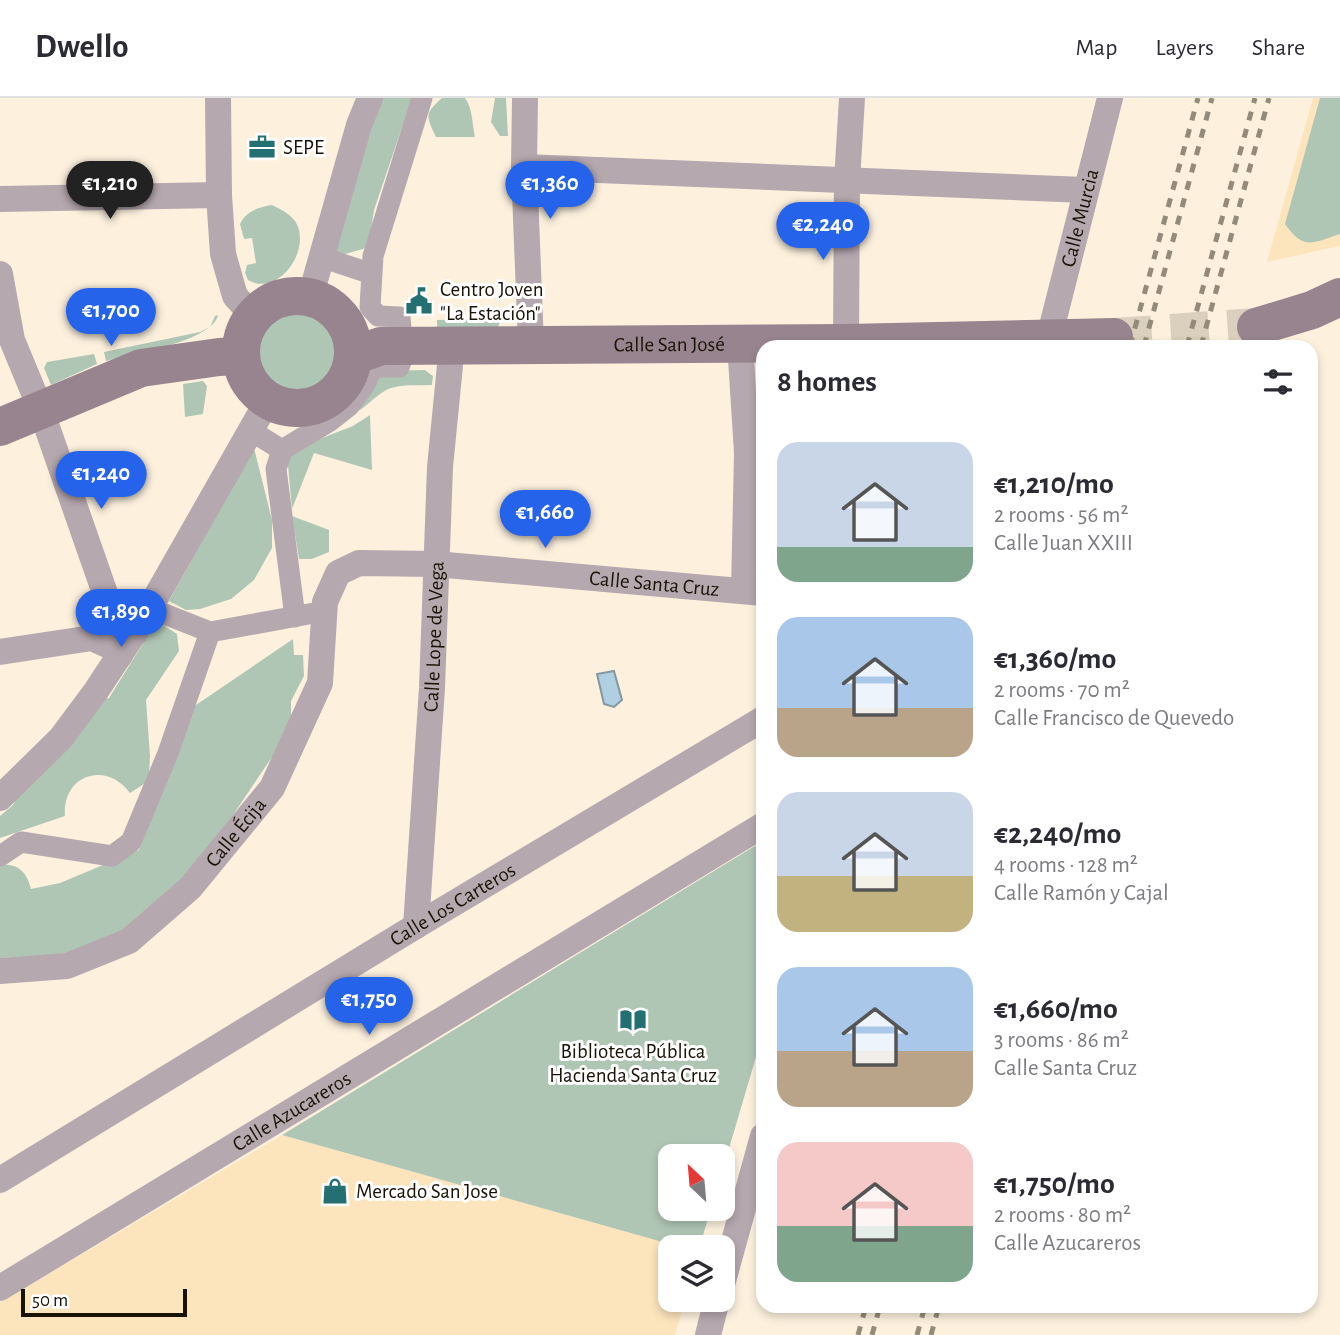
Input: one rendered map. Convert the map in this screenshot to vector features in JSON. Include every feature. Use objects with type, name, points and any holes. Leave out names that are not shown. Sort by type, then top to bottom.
[{"type":"main road","points":[[295,296],[310,298],[325,303],[342,319],[352,340],[353,356],[349,375],[338,391],[323,402],[305,408],[286,407],[268,400],[254,389],[245,374],[241,356],[242,342],[254,317],[265,307],[295,296]]},
{"type":"main road","points":[[1256,327],[1312,310],[1340,297]]},
{"type":"main road","name":"Calle San José","points":[[1017,340],[1114,337]]},
{"type":"main road","name":"Calle San José","points":[[353,356],[381,346],[756,344]]},
{"type":"main road","points":[[0,427],[141,368],[241,356]]},
{"type":"street","points":[[218,98],[219,195],[223,254],[235,296],[254,317]]},
{"type":"street","points":[[310,298],[359,125],[370,98]]},
{"type":"street","points":[[402,340],[400,317],[378,316],[370,307],[373,256],[422,98]]},
{"type":"street","points":[[525,98],[524,167],[531,345]]},
{"type":"street","points":[[846,340],[847,181],[852,98]]},
{"type":"street","name":"Calle Murcia","points":[[1049,338],[1110,98]]},
{"type":"street","points":[[524,167],[1085,190]]},
{"type":"street","points":[[0,199],[219,195]]},
{"type":"street","points":[[330,260],[372,274]]},
{"type":"street","points":[[0,274],[12,340],[124,626]]},
{"type":"street","points":[[740,344],[753,592]]},
{"type":"street","name":"Calle Lope de Vega","points":[[416,926],[432,688],[440,467],[452,345]]},
{"type":"street","points":[[162,613],[210,632],[305,615],[276,468],[282,450],[330,421],[349,406],[365,386],[371,371],[378,367],[399,367],[401,362]]},
{"type":"street","points":[[0,798],[61,738],[120,654],[124,626],[268,400]]},
{"type":"street","points":[[261,437],[282,450]]},
{"type":"street","name":"Calle Santa Cruz","points":[[338,573],[359,563],[435,564],[753,592]]},
{"type":"street","name":"Calle Écija","points":[[0,971],[67,966],[128,942],[190,888],[272,788],[320,683],[325,602],[338,573]]},
{"type":"street","points":[[0,652],[92,638],[124,626]]},
{"type":"street","points":[[0,856],[22,842],[112,856],[131,842],[168,753],[210,632]]},
{"type":"street","points":[[92,638],[120,654]]},
{"type":"street","name":"Calle Los Carteros","points":[[2,1172],[756,723]]},
{"type":"street","name":"Calle Azucareros","points":[[0,1288],[756,829]]},
{"type":"street","points":[[735,1238],[756,1161]]},
{"type":"street","points":[[708,1335],[715,1312]]},
{"type":"shaded area","points":[[1313,98],[1340,98],[1340,246],[1267,262]]},
{"type":"shaded area","name":"Mercado San Jose","points":[[282,1135],[658,1241],[658,1312],[682,1312],[675,1335],[0,1335],[0,1303]]},
{"type":"green space","points":[[380,98],[412,98],[374,210],[369,244],[363,249],[345,254],[332,252]]},
{"type":"green space","points":[[442,98],[465,98],[471,112],[475,137],[436,137],[428,116]]},
{"type":"green space","points":[[495,98],[506,98],[508,136],[500,136],[491,122]]},
{"type":"green space","points":[[1320,98],[1340,98],[1340,234],[1309,242],[1298,238],[1285,224]]},
{"type":"green space","points":[[272,205],[295,221],[300,244],[290,267],[281,276],[260,284],[248,280],[245,273],[247,265],[256,263],[252,238],[244,239],[240,224],[253,210]]},
{"type":"green space","points":[[294,312],[310,316],[323,324],[331,337],[335,353],[331,369],[323,382],[310,390],[294,394],[278,390],[265,382],[257,369],[253,353],[257,337],[265,324],[278,316]]},
{"type":"green space","points":[[501,318],[498,328],[437,331],[437,320]]},
{"type":"green space","points":[[207,329],[151,351],[106,361],[104,352]]},
{"type":"green space","points":[[94,354],[97,364],[51,385],[44,368],[47,362]]},
{"type":"green space","points":[[425,370],[433,376],[432,385],[388,389],[352,415],[377,371]]},
{"type":"green space","points":[[203,381],[207,386],[203,414],[185,417],[183,384]]},
{"type":"green space","points":[[370,415],[372,470],[314,453],[292,509],[287,455],[289,451],[353,426]]},
{"type":"green space","points":[[254,448],[272,520],[272,548],[254,580],[231,599],[200,609],[186,610],[169,601]]},
{"type":"green space","points":[[292,516],[329,530],[329,552],[312,559],[299,559]]},
{"type":"green space","points":[[157,621],[177,634],[179,651],[146,700],[150,756],[149,776],[144,784],[130,793],[109,777],[87,777],[71,790],[66,802],[65,816],[0,838],[0,816],[13,805],[67,709],[109,698]]},
{"type":"green space","points":[[293,639],[294,655],[303,655],[304,676],[291,701],[291,720],[274,754],[225,827],[179,882],[123,932],[109,940],[55,956],[0,958],[0,865],[21,870],[31,889],[60,883],[139,850],[193,707]]},
{"type":"green space","points":[[756,845],[756,1057],[730,1144],[658,1144],[658,1222],[707,1222],[703,1235],[658,1235],[658,1241],[282,1135]]},
{"type":"water","points":[[614,671],[622,700],[614,707],[604,704],[597,674]]},
{"type":"tunnel","points":[[1114,337],[1256,327]]},
{"type":"railway","points":[[1132,340],[1198,98]]},
{"type":"railway","points":[[1146,340],[1212,98]]},
{"type":"railway","points":[[1189,340],[1255,98]]},
{"type":"railway","points":[[1203,340],[1269,98]]},
{"type":"railway","points":[[858,1335],[864,1313]]},
{"type":"railway","points":[[872,1335],[878,1313]]},
{"type":"railway","points":[[917,1335],[923,1313]]},
{"type":"railway","points":[[931,1335],[937,1313]]},
{"type":"place","name":"SEPE","points":[[262,147]]},
{"type":"place","name":"Centro Joven \"La Estación\"","points":[[419,301]]},
{"type":"place","name":"Biblioteca Pública Hacienda Santa Cruz","points":[[633,1020]]},
{"type":"place","name":"Mercado San Jose","points":[[335,1191]]}]
